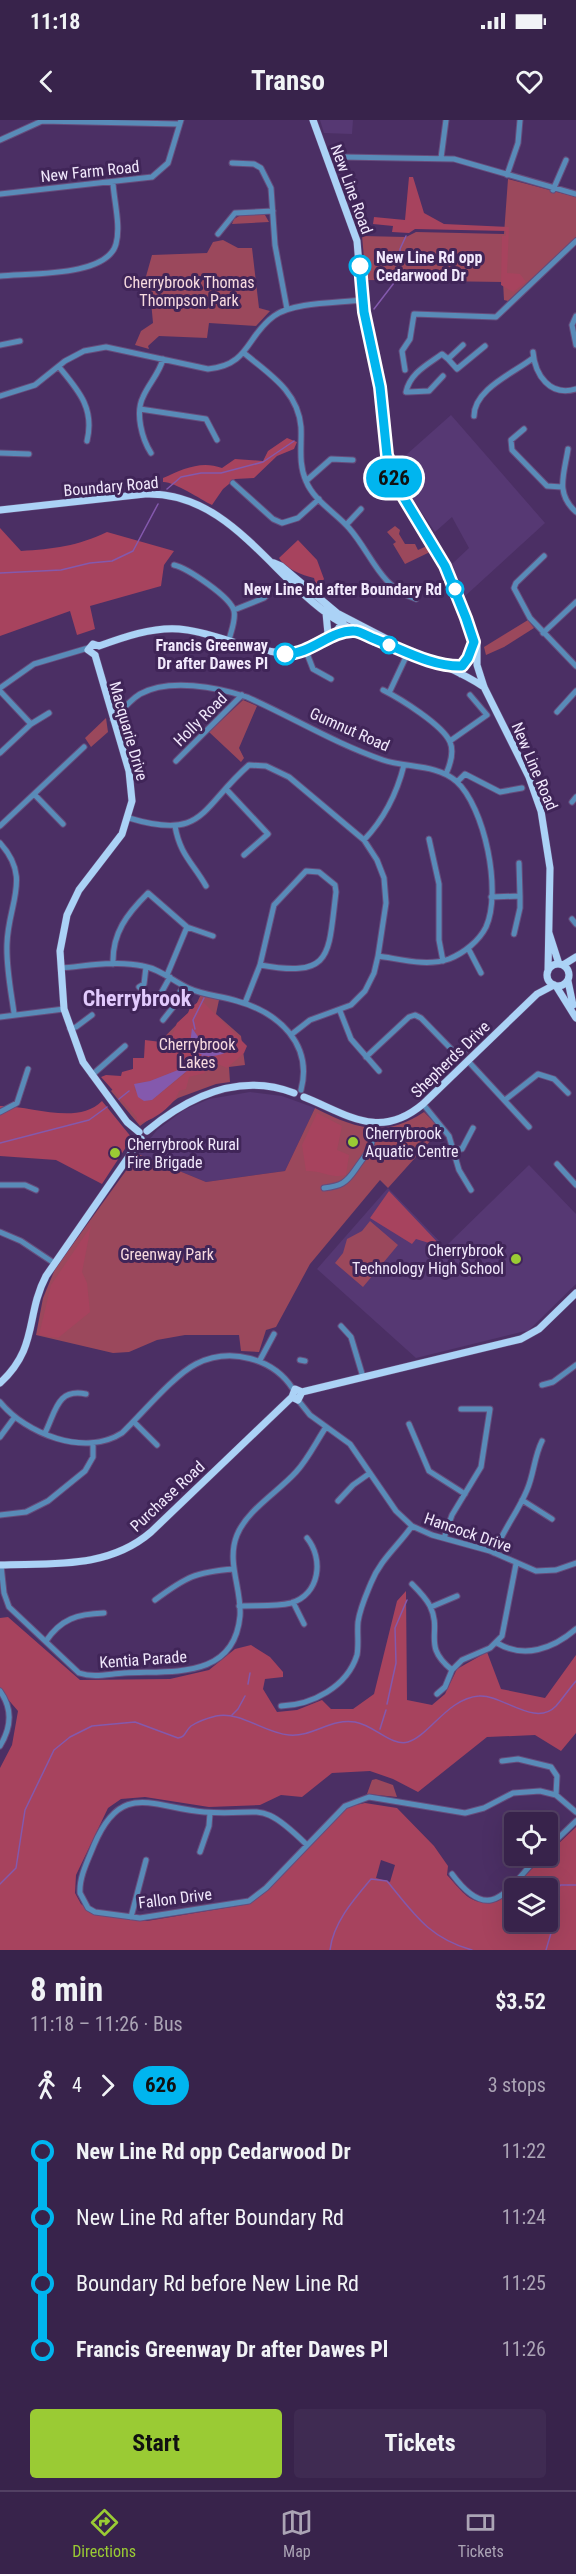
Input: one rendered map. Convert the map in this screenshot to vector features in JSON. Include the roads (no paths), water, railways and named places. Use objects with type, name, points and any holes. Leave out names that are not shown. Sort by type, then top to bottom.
[{"type":"main road","name":"New Line Road","points":[[313,120],[357,241],[362,300],[380,387],[384,440],[391,469],[404,498],[445,566],[477,646],[478,669],[484,687],[529,777],[543,818],[550,868],[549,930],[546,941],[547,972]]},
{"type":"main road","name":"Boundary Road","points":[[0,510],[145,494],[175,496],[208,509],[274,564],[326,613],[441,667],[463,667]]},
{"type":"main road","name":"Boundary Road","points":[[274,564],[281,566],[354,631],[398,646]]},
{"type":"main road","points":[[326,613],[328,637]]},
{"type":"main road","points":[[99,646],[100,651],[95,656],[90,654],[88,648],[93,644],[99,646],[144,632],[169,629],[188,630],[279,653],[306,651],[328,637],[341,621]]},
{"type":"main road","points":[[328,637],[354,631]]},
{"type":"main road","points":[[472,679],[478,669],[463,667],[474,642]]},
{"type":"main road","name":"Macquarie Drive","points":[[95,656],[132,784],[129,818],[115,843],[72,903],[61,940],[64,1009],[80,1057],[127,1122],[142,1134]]},
{"type":"main road","name":"New Line Road","points":[[463,667],[466,679],[472,679],[484,687]]},
{"type":"main road","name":"New Line Road","points":[[549,930],[561,964],[569,978]]},
{"type":"main road","points":[[576,957],[547,972],[549,981],[555,986],[576,1018]]},
{"type":"main road","points":[[576,967],[569,978],[571,1001],[576,1011]]},
{"type":"main road","name":"Shepherds Drive","points":[[537,994],[547,972]]},
{"type":"main road","name":"Shepherds Drive","points":[[0,1383],[15,1368],[26,1349],[39,1291],[54,1263],[142,1134],[180,1105],[216,1090],[264,1086],[300,1093],[351,1119],[373,1123],[399,1118],[423,1104],[537,994],[569,978]]},
{"type":"main road","points":[[294,1395],[521,1339],[539,1329],[576,1293]]},
{"type":"main road","name":"Purchase Road","points":[[0,1565],[93,1561],[127,1550],[151,1532],[294,1395]]},
{"type":"street","points":[[441,158],[446,120]]},
{"type":"street","points":[[507,175],[518,143],[520,120]]},
{"type":"street","points":[[0,140],[37,121],[180,122]]},
{"type":"street","name":"New Farm Road","points":[[0,194],[152,177],[164,168],[171,157],[180,122]]},
{"type":"street","points":[[342,156],[390,160],[441,158],[465,161],[553,190],[576,194]]},
{"type":"street","points":[[553,190],[566,160]]},
{"type":"street","points":[[232,163],[255,164],[261,168],[271,188],[275,245],[286,309]]},
{"type":"street","points":[[0,276],[89,268],[106,259],[115,247],[117,239],[113,183]]},
{"type":"street","points":[[218,234],[235,213],[273,211]]},
{"type":"street","points":[[405,369],[402,351],[411,339],[414,315],[496,317],[576,241]]},
{"type":"street","points":[[0,396],[35,386],[84,351],[106,347],[208,369],[234,362],[244,353],[273,316],[286,309],[362,300]]},
{"type":"street","points":[[576,316],[572,325],[576,345]]},
{"type":"street","points":[[0,345],[20,341]]},
{"type":"street","points":[[448,359],[463,345]]},
{"type":"street","points":[[443,376],[429,391],[407,392],[408,382],[414,375],[442,354],[458,369],[484,346]]},
{"type":"street","points":[[244,353],[283,385],[293,399],[300,426],[301,464],[306,481],[319,500],[346,525],[383,578],[396,590],[416,599]]},
{"type":"street","points":[[474,416],[476,403],[491,387],[533,355],[534,369],[547,386],[569,391],[576,389]]},
{"type":"street","points":[[151,453],[144,443],[140,409],[142,398],[160,372],[163,359]]},
{"type":"street","points":[[59,367],[83,396],[89,430],[87,441]]},
{"type":"street","points":[[140,409],[206,419],[217,440]]},
{"type":"street","points":[[524,429],[511,440],[512,450],[547,486],[562,487]]},
{"type":"street","points":[[568,449],[562,487],[565,502],[576,512]]},
{"type":"street","points":[[0,453],[29,454]]},
{"type":"street","points":[[306,481],[331,459],[353,460]]},
{"type":"street","points":[[233,483],[273,519],[282,523],[298,518],[319,500]]},
{"type":"street","points":[[346,525],[361,509]]},
{"type":"street","points":[[544,556],[514,588],[530,618],[576,666]]},
{"type":"street","points":[[174,565],[184,568],[207,584],[225,598],[234,610],[229,640]]},
{"type":"street","points":[[234,610],[264,598],[271,591]]},
{"type":"street","points":[[543,633],[576,602]]},
{"type":"street","points":[[31,724],[0,690],[40,661],[88,648]]},
{"type":"street","points":[[306,651],[313,669],[331,679]]},
{"type":"street","points":[[405,659],[386,691],[425,717],[450,741],[452,751],[446,774]]},
{"type":"street","name":"Gumnut Road","points":[[113,720],[135,698],[151,690],[185,686],[242,695],[377,757],[446,774],[457,782],[470,799],[488,843],[490,897],[487,924],[468,948],[443,961],[430,963],[378,956]]},
{"type":"street","points":[[557,712],[576,691]]},
{"type":"street","name":"Holly Road","points":[[176,761],[242,695]]},
{"type":"street","points":[[450,741],[487,715],[470,695]]},
{"type":"street","points":[[0,753],[31,724],[49,713]]},
{"type":"street","points":[[0,826],[84,747]]},
{"type":"street","points":[[129,818],[156,826],[175,826],[191,822],[204,813],[249,765],[278,771],[364,840],[377,860],[384,878],[386,903],[374,973],[365,991],[351,1005],[340,1011],[310,1020],[292,1034]]},
{"type":"street","points":[[364,840],[385,812],[397,788],[404,765]]},
{"type":"street","points":[[457,782],[465,774],[500,792],[522,788]]},
{"type":"street","points":[[226,789],[268,834],[244,855]]},
{"type":"street","points":[[34,794],[63,824]]},
{"type":"street","points":[[175,826],[178,844],[187,861],[206,886]]},
{"type":"street","points":[[429,839],[439,884],[439,940],[443,961]]},
{"type":"street","points":[[0,843],[11,855],[18,876],[7,943],[14,1013]]},
{"type":"street","points":[[514,934],[520,908],[519,863]]},
{"type":"street","points":[[245,1003],[260,965],[270,916],[277,900],[306,871],[319,872],[335,885],[336,892],[327,945],[321,962],[315,966],[291,970],[260,965]]},
{"type":"street","points":[[113,964],[113,945],[121,925],[128,913],[148,893],[187,927],[213,936]]},
{"type":"street","points":[[490,897],[520,896]]},
{"type":"street","points":[[155,1004],[169,976],[187,927]]},
{"type":"street","points":[[468,948],[481,973]]},
{"type":"street","points":[[0,958],[8,957]]},
{"type":"street","points":[[61,968],[113,964],[146,967],[169,976],[184,986],[245,1003],[273,1016],[292,1034],[299,1045],[304,1066],[300,1093]]},
{"type":"street","points":[[139,987],[144,984],[146,967]]},
{"type":"street","points":[[163,1020],[178,1001],[178,995],[184,986]]},
{"type":"street","points":[[0,1017],[14,1013],[64,1009]]},
{"type":"street","points":[[340,1011],[351,1039],[379,1071]]},
{"type":"street","points":[[70,1029],[92,1015]]},
{"type":"street","points":[[366,1057],[415,1015],[421,1018],[459,1057]]},
{"type":"street","points":[[92,1075],[125,1046]]},
{"type":"street","points":[[453,1062],[464,1052]]},
{"type":"street","points":[[468,1060],[530,1126]]},
{"type":"street","points":[[0,1112],[17,1103],[28,1069]]},
{"type":"street","points":[[505,1100],[538,1074],[554,1079],[568,1093]]},
{"type":"street","points":[[423,1104],[443,1126],[454,1149],[459,1170],[471,1190]]},
{"type":"street","points":[[324,1188],[347,1182],[367,1156],[373,1143],[373,1123]]},
{"type":"street","points":[[454,1149],[462,1149],[473,1128]]},
{"type":"street","points":[[558,1164],[576,1185]]},
{"type":"street","points":[[0,1185],[25,1185],[36,1190]]},
{"type":"street","points":[[0,1232],[21,1241],[54,1263]]},
{"type":"street","points":[[341,1326],[351,1337],[363,1377]]},
{"type":"street","points":[[0,1402],[14,1418],[28,1427],[93,1445],[111,1440],[134,1422],[196,1364],[207,1360],[239,1357],[260,1360],[274,1334]]},
{"type":"street","name":"Hancock Drive","points":[[260,1360],[310,1415],[350,1444],[396,1511],[412,1527],[494,1553],[516,1564],[548,1571],[576,1563]]},
{"type":"street","points":[[542,1385],[553,1382],[576,1365]]},
{"type":"street","points":[[45,1433],[62,1396],[73,1391],[86,1394]]},
{"type":"street","points":[[444,1538],[452,1515],[481,1467],[490,1409],[460,1409]]},
{"type":"street","points":[[0,1437],[14,1418]]},
{"type":"street","points":[[134,1422],[158,1445]]},
{"type":"street","points":[[409,1424],[429,1471],[465,1494]]},
{"type":"street","name":"Kentia Parade","points":[[0,1565],[4,1593],[9,1607],[20,1620],[79,1673],[88,1676],[186,1671],[211,1663],[227,1650],[238,1625],[239,1606],[233,1549],[242,1525],[295,1473],[326,1427]]},
{"type":"street","points":[[494,1553],[503,1530],[522,1500],[530,1482],[536,1454],[542,1441]]},
{"type":"street","points":[[0,1515],[26,1512],[48,1501],[84,1471],[93,1457],[93,1445]]},
{"type":"street","points":[[338,1502],[353,1485],[370,1473]]},
{"type":"street","points":[[522,1500],[552,1519]]},
{"type":"street","points":[[281,1706],[301,1704],[318,1697],[334,1687],[346,1673],[356,1656],[360,1615],[377,1570],[412,1527]]},
{"type":"street","points":[[239,1606],[293,1602],[310,1589],[318,1573],[318,1557],[307,1538]]},
{"type":"street","points":[[437,1694],[445,1687],[452,1670],[462,1660],[497,1643],[505,1629],[509,1591],[516,1564]]},
{"type":"street","points":[[155,1600],[189,1576],[202,1572],[234,1569]]},
{"type":"street","points":[[412,1584],[431,1608],[435,1650],[443,1663],[452,1670]]},
{"type":"street","points":[[431,1608],[457,1596]]},
{"type":"street","points":[[293,1602],[304,1624]]},
{"type":"street","points":[[46,1641],[57,1625],[66,1620],[104,1613]]},
{"type":"street","points":[[497,1643],[515,1652],[532,1652],[560,1641],[576,1629]]},
{"type":"street","points":[[0,1691],[7,1704],[9,1719],[7,1732],[0,1746]]},
{"type":"street","points":[[502,1761],[518,1759],[551,1767],[557,1776],[556,1795],[576,1812],[576,1820],[558,1838]]},
{"type":"street","name":"Fallon Drive","points":[[307,1845],[285,1823],[267,1813],[253,1810],[210,1813],[138,1803],[124,1805],[109,1815],[103,1824],[83,1873],[80,1893],[88,1908],[95,1912],[149,1918],[249,1901],[266,1888],[345,1806],[369,1797],[465,1813],[484,1808],[513,1793],[526,1790],[556,1795]]},
{"type":"street","points":[[200,1852],[209,1826],[210,1813]]},
{"type":"street","points":[[130,1917],[146,1860]]},
{"type":"street","points":[[453,1874],[470,1895],[480,1900],[491,1900],[503,1893],[529,1866]]},
{"type":"waterway","points":[[374,309],[400,275],[400,249],[406,236]]},
{"type":"waterway","points":[[167,489],[181,477],[201,473],[221,473],[263,462],[294,441]]},
{"type":"waterway","points":[[0,573],[61,570],[90,563],[112,561],[133,551],[158,504]]},
{"type":"waterway","points":[[195,1029],[193,1020],[204,998]]},
{"type":"waterway","points":[[188,1070],[203,1055]]},
{"type":"waterway","points":[[119,1099],[129,1091]]},
{"type":"waterway","points":[[0,1143],[89,1120],[107,1107]]},
{"type":"waterway","points":[[387,1704],[396,1663],[395,1628],[407,1600]]},
{"type":"waterway","points":[[248,1684],[250,1673]]},
{"type":"waterway","points":[[0,1884],[16,1868],[25,1810],[54,1750],[70,1737],[92,1726],[135,1722],[178,1738],[203,1720],[225,1715],[289,1735],[298,1735],[346,1721],[362,1724],[389,1739],[402,1743],[424,1733],[448,1710],[468,1698],[488,1697],[528,1712],[548,1712],[556,1706],[576,1681]]},
{"type":"waterway","points":[[232,1715],[245,1696]]},
{"type":"waterway","points":[[380,1729],[386,1710]]},
{"type":"waterway","points":[[330,1950],[340,1921],[351,1903],[371,1879],[387,1881],[414,1914],[433,1932],[472,1950]]},
{"type":"waterway","points":[[546,1950],[554,1923],[554,1889],[561,1885],[576,1885]]},
{"type":"place","name":"New Line Rd opp Cedarwood Dr","points":[[360,266]]},
{"type":"place","name":"New Line Rd after Boundary Rd","points":[[455,589]]},
{"type":"place","name":"Francis Greenway Dr after Dawes Pl","points":[[285,654]]},
{"type":"place","name":"Cherrybrook Aquatic Centre","points":[[353,1142]]},
{"type":"place","name":"Cherrybrook Rural Fire Brigade","points":[[115,1153]]},
{"type":"place","name":"Cherrybrook Technology High School","points":[[516,1259]]},
{"type":"district","name":"Cherrybrook","points":[[137,998]]},
{"type":"park label","name":"Cherrybrook Thomas Thompson Park","points":[[189,291]]},
{"type":"park label","name":"Cherrybrook Lakes","points":[[197,1053]]},
{"type":"park label","name":"Greenway Park","points":[[167,1254]]}]
